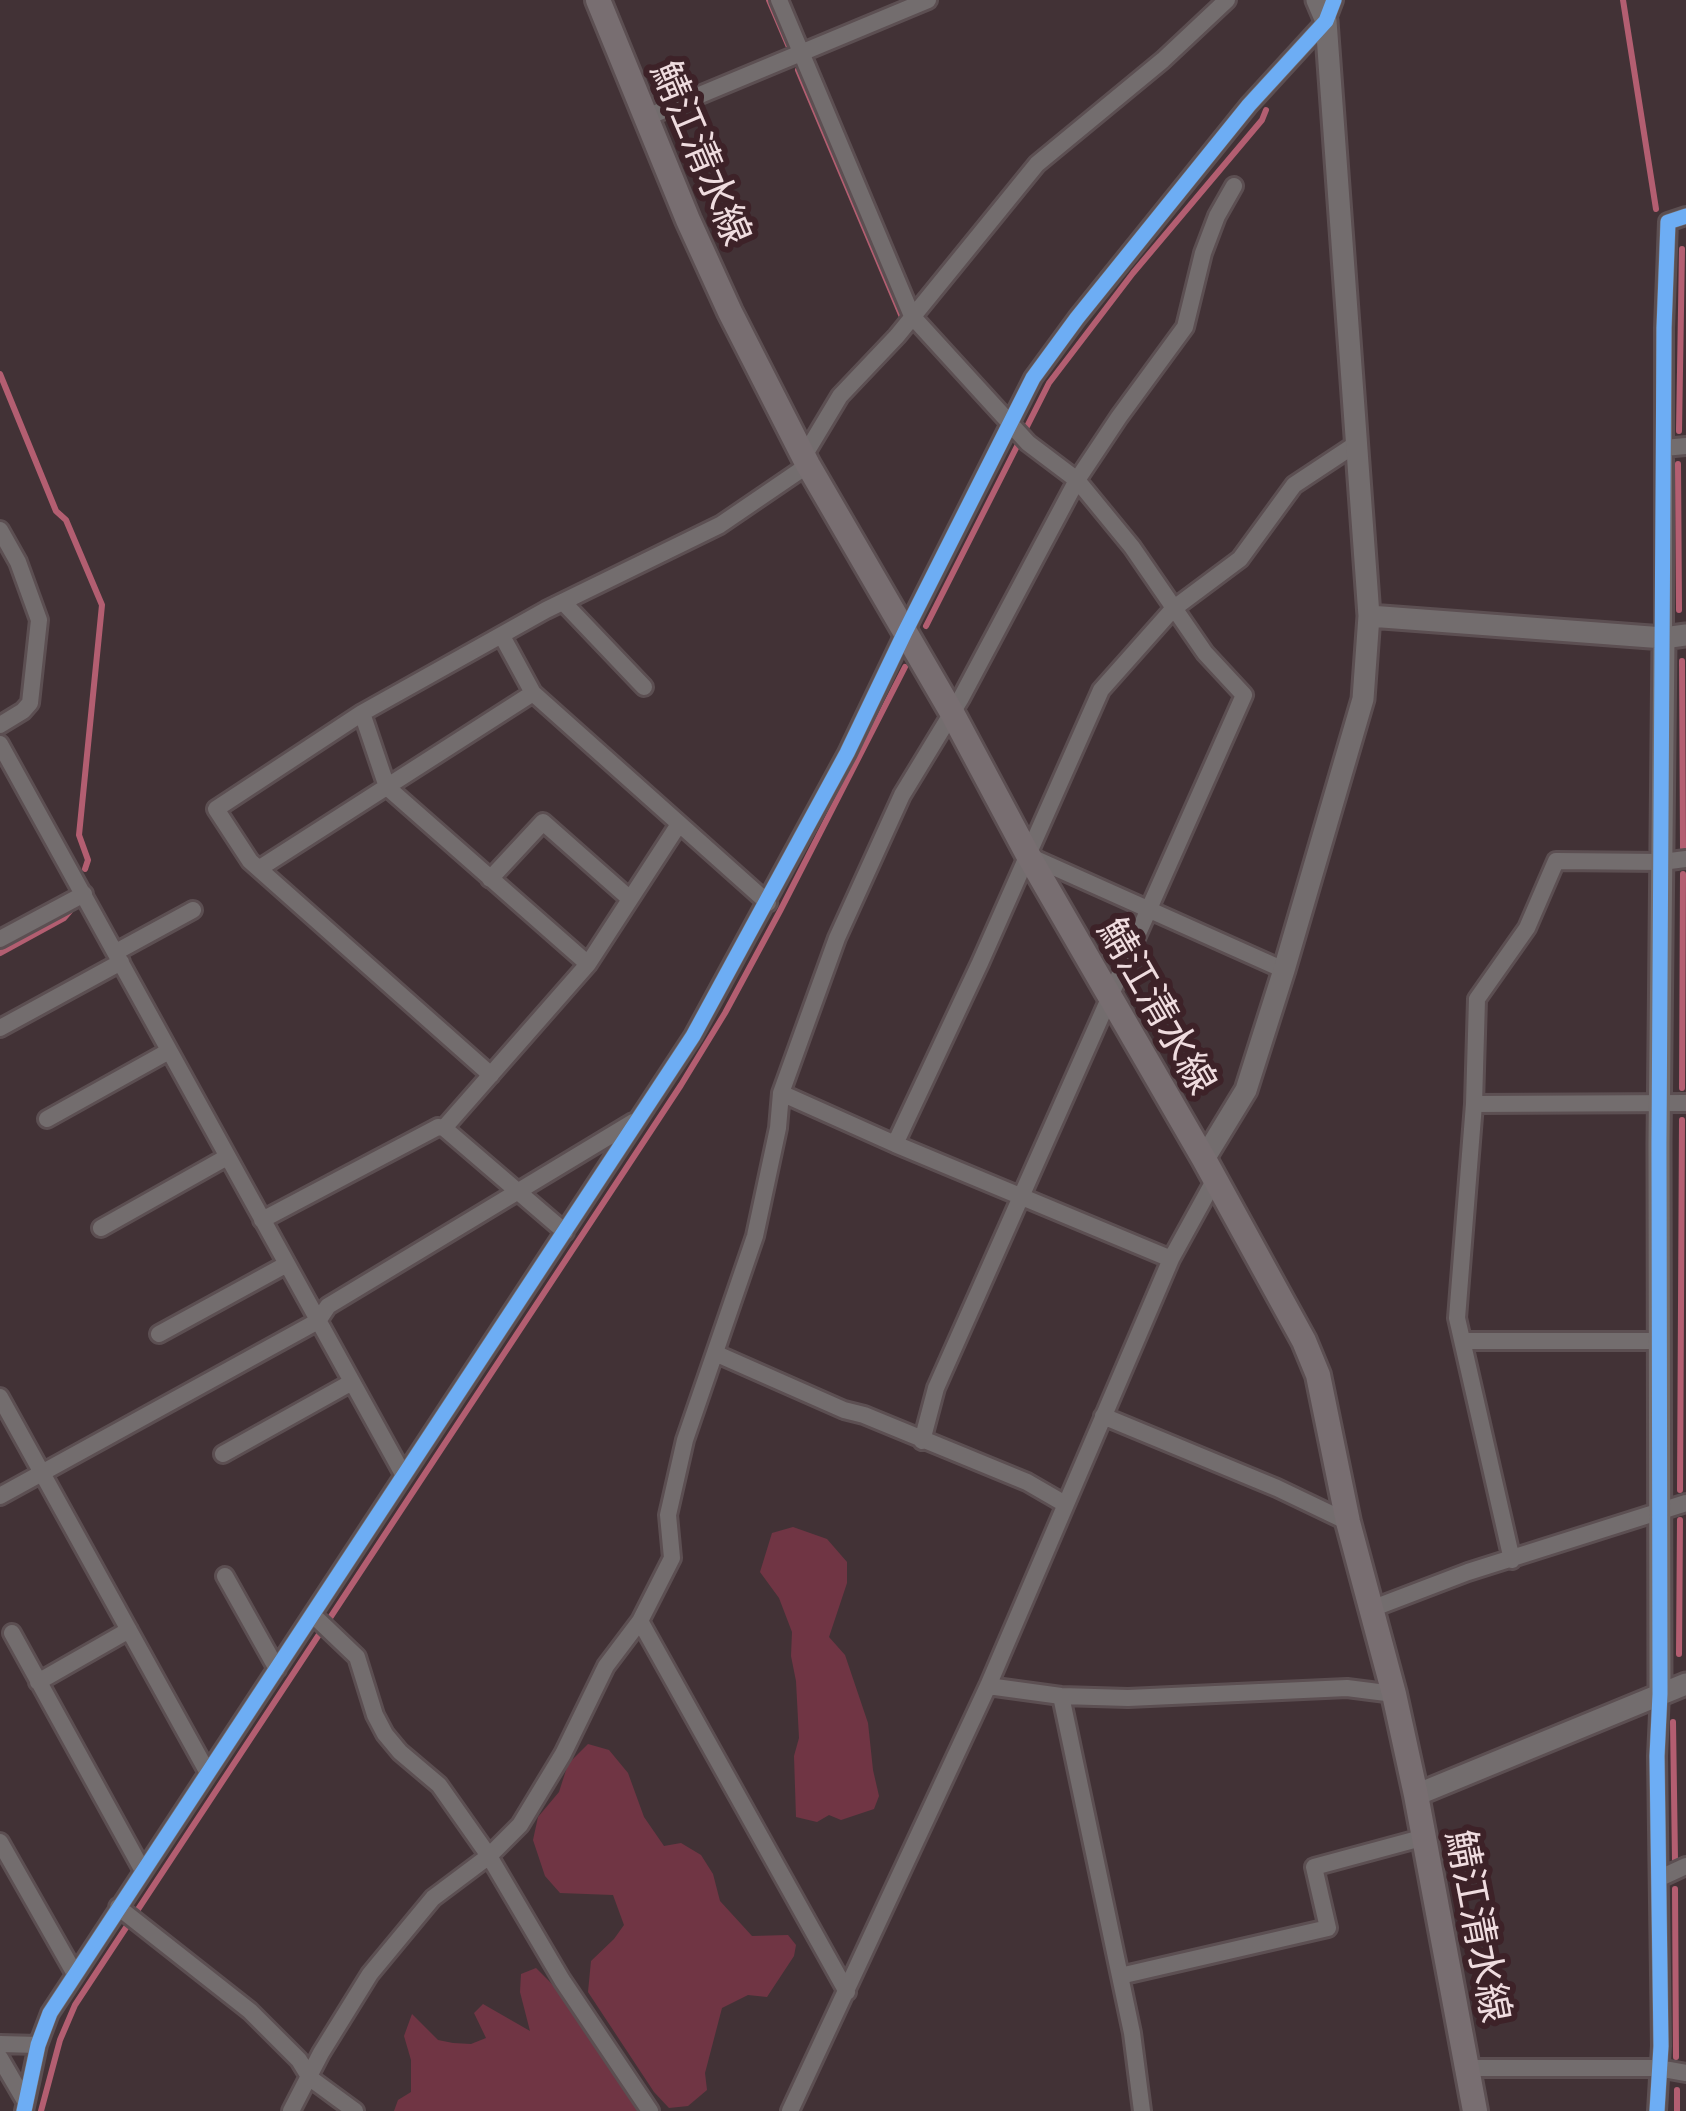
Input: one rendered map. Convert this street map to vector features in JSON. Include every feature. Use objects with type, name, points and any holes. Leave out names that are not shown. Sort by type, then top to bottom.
[{"type":"main road","name":"鯖江清水線","points":[[598,0],[688,220],[806,460],[1304,1341],[1318,1375],[1348,1522],[1394,1694],[1475,2111]]},
{"type":"street","points":[[778,0],[912,316],[1019,433],[1077,480],[1132,548],[1205,653],[1244,694],[936,1388],[922,1441]]},
{"type":"street","points":[[647,117],[928,0]]},
{"type":"street","points":[[490,1075],[250,861],[216,809],[362,712],[563,602],[720,525],[806,460],[839,396],[897,336],[1037,164],[1163,60],[1227,0]]},
{"type":"street","points":[[24,2106],[50,2013],[75,1975],[128,1914],[143,1871],[277,1669],[321,1622],[403,1474],[693,1036],[847,753],[905,632],[1019,433],[1033,378],[1326,7]]},
{"type":"street","points":[[790,2111],[988,1685],[1246,1090],[1363,699],[1369,616],[1326,7]]},
{"type":"street","points":[[291,2111],[370,1973],[433,1898],[489,1856],[520,1825],[563,1754],[606,1666],[640,1621],[672,1558],[668,1516],[680,1459],[755,1236],[781,1093],[851,906],[902,795],[972,678],[1077,480],[1185,327],[1203,253],[1234,186]]},
{"type":"street","points":[[1657,2111],[1661,2046],[1657,1756],[1662,862],[1675,637],[1664,448],[1668,221],[1686,216]]},
{"type":"street","points":[[895,1144],[1101,690],[1173,609],[1240,559],[1294,485],[1356,444]]},
{"type":"street","points":[[1664,448],[1686,446]]},
{"type":"street","points":[[0,530],[18,562],[39,620],[30,703],[0,725]]},
{"type":"street","points":[[563,602],[644,687]]},
{"type":"street","points":[[1369,616],[1675,637]]},
{"type":"street","points":[[502,636],[533,693],[768,902]]},
{"type":"street","points":[[260,868],[533,693]]},
{"type":"street","points":[[362,712],[387,787],[588,964]]},
{"type":"street","points":[[0,744],[403,1474]]},
{"type":"street","points":[[490,878],[543,822],[630,899]]},
{"type":"street","points":[[444,1128],[588,964],[679,824]]},
{"type":"street","points":[[1028,855],[1284,970]]},
{"type":"street","points":[[1512,1560],[1456,1318],[1474,1104],[1477,999],[1527,928],[1556,861],[1686,859]]},
{"type":"street","points":[[0,939],[84,894]]},
{"type":"street","points":[[0,1028],[193,910]]},
{"type":"street","points":[[47,1120],[170,1051]]},
{"type":"street","points":[[781,1093],[1171,1259]]},
{"type":"street","points":[[1474,1104],[1686,1103]]},
{"type":"street","points":[[0,1496],[318,1321],[328,1306],[641,1117]]},
{"type":"street","points":[[262,1220],[437,1126],[565,1232]]},
{"type":"street","points":[[100,1228],[227,1156]]},
{"type":"street","points":[[159,1334],[286,1264]]},
{"type":"street","points":[[1463,1341],[1660,1341]]},
{"type":"street","points":[[716,1354],[1027,1482],[1065,1504]]},
{"type":"street","points":[[223,1454],[352,1382]]},
{"type":"street","points":[[0,1397],[208,1773]]},
{"type":"street","points":[[1103,1416],[1348,1522]]},
{"type":"street","points":[[1371,1609],[1468,1571],[1686,1503]]},
{"type":"street","points":[[225,1576],[277,1669]]},
{"type":"street","points":[[640,1621],[847,1992]]},
{"type":"street","points":[[321,1622],[357,1657],[385,1734],[439,1785],[489,1856],[562,1980],[650,2111]]},
{"type":"street","points":[[38,1682],[129,1630]]},
{"type":"street","points":[[11,1633],[143,1871]]},
{"type":"street","points":[[1416,1795],[1686,1684]]},
{"type":"street","points":[[988,1685],[1061,1696],[1128,1698],[1347,1688],[1394,1694]]},
{"type":"street","points":[[1061,1696],[1132,2033],[1142,2111]]},
{"type":"street","points":[[1120,1976],[1328,1928],[1314,1867],[1425,1838]]},
{"type":"street","points":[[0,1842],[75,1975]]},
{"type":"street","points":[[1660,1878],[1686,1866]]},
{"type":"street","points":[[128,1914],[250,2011],[299,2060],[310,2078],[355,2111]]},
{"type":"street","points":[[0,2044],[38,2045]]},
{"type":"street","points":[[0,2058],[24,2106]]},
{"type":"street","points":[[1467,2068],[1658,2068],[1686,2073]]},
{"type":"shaded area","points":[[793,1527],[827,1539],[847,1562],[847,1583],[829,1637],[845,1655],[868,1723],[879,1796],[874,1809],[841,1820],[829,1815],[817,1822],[796,1817],[794,1756],[799,1738],[792,1632],[779,1598],[760,1572],[772,1533]]},
{"type":"shaded area","points":[[588,1744],[609,1750],[628,1773],[644,1817],[664,1846],[681,1843],[701,1855],[713,1874],[720,1901],[752,1936],[788,1935],[796,1945],[794,1956],[767,1997],[748,1995],[722,2008],[705,2073],[707,2090],[688,2106],[669,2108],[654,2092],[588,1992],[591,1961],[624,1925],[613,1895],[560,1893],[545,1876],[533,1840],[538,1817],[559,1792],[568,1764]]},
{"type":"shaded area","points":[[536,1968],[586,2028],[640,2111],[394,2111],[398,2100],[411,2092],[411,2060],[404,2036],[412,2014],[438,2040],[453,2043],[471,2044],[486,2038],[474,2013],[483,2004],[530,2031],[520,1992],[521,1974]]},
{"type":"waterway","points":[[769,0],[789,47]]},
{"type":"waterway","points":[[1623,0],[1656,209]]},
{"type":"waterway","points":[[798,70],[902,317]]},
{"type":"waterway","points":[[926,626],[1049,383],[1266,110]]},
{"type":"waterway","points":[[1679,431],[1682,249]]},
{"type":"waterway","points":[[0,374],[56,511],[66,520],[102,605],[79,835],[88,860],[85,869]]},
{"type":"waterway","points":[[1678,464],[1679,610]]},
{"type":"waterway","points":[[1682,661],[1683,848]]},
{"type":"waterway","points":[[41,2111],[75,2005],[681,1085],[780,911],[905,667]]},
{"type":"waterway","points":[[1682,1088],[1683,874]]},
{"type":"waterway","points":[[0,953],[70,911]]},
{"type":"waterway","points":[[1680,1490],[1682,1120]]},
{"type":"waterway","points":[[1679,1654],[1680,1520]]},
{"type":"waterway","points":[[1673,1722],[1675,1860]]},
{"type":"waterway","points":[[1675,1889],[1676,2057]]},
{"type":"waterway","points":[[1677,2090],[1677,2111]]},
{"type":"cycle path","points":[[24,2111],[50,2013],[693,1036],[847,753],[1033,378],[1249,105],[1326,21],[1334,0]]},
{"type":"cycle path","points":[[1657,2111],[1661,2046],[1657,1756],[1664,328],[1668,222],[1686,216]]}]
